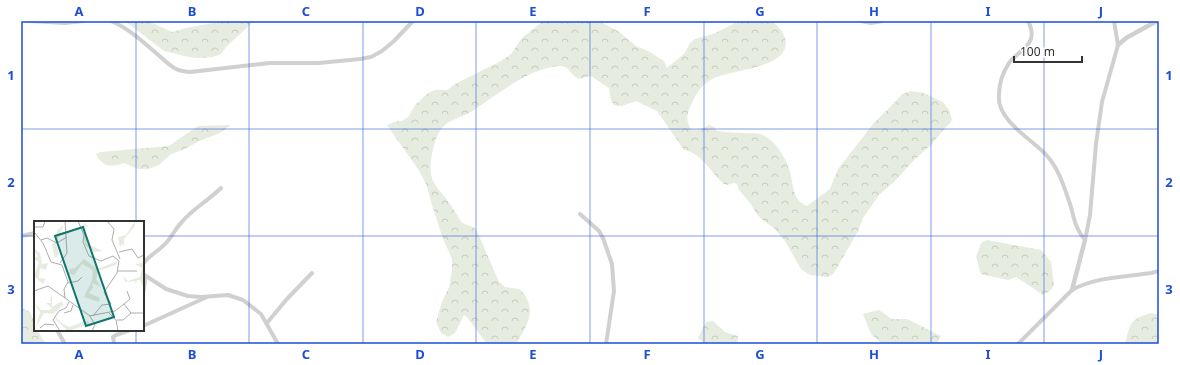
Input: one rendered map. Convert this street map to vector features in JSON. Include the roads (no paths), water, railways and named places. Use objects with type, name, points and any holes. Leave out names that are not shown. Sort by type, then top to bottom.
[{"type":"street","points":[[29,21],[65,23],[84,21]]},
{"type":"street","points":[[110,21],[130,32],[170,66],[180,71],[190,72],[270,63],[326,63],[370,57],[382,51],[414,21]]},
{"type":"street","points":[[861,21],[871,23],[883,21]]},
{"type":"street","points":[[1028,21],[1032,34],[1029,44],[1024,50],[1016,55],[1008,65],[998,96],[1002,110],[1010,122],[1047,156],[1057,168],[1078,230],[1085,240]]},
{"type":"street","points":[[1072,290],[1090,215],[1096,144],[1102,102],[1118,45],[1114,21]]},
{"type":"street","points":[[1118,45],[1126,38],[1157,21]]},
{"type":"street","points":[[144,263],[153,253],[166,243],[181,223],[221,188]]},
{"type":"street","points":[[580,214],[599,231],[612,264],[614,291],[606,344]]},
{"type":"street","points":[[21,236],[34,233]]},
{"type":"street","points":[[1018,344],[1072,290],[1094,282],[1151,274],[1159,271]]},
{"type":"street","points":[[267,323],[286,300],[312,273]]},
{"type":"street","points":[[144,275],[166,289],[188,296],[228,295],[243,300],[261,314],[278,344]]},
{"type":"street","points":[[144,275],[144,288]]},
{"type":"street","points":[[144,326],[209,296]]},
{"type":"street","points":[[58,331],[65,344]]},
{"type":"street","points":[[114,343],[113,337],[127,331]]}]
